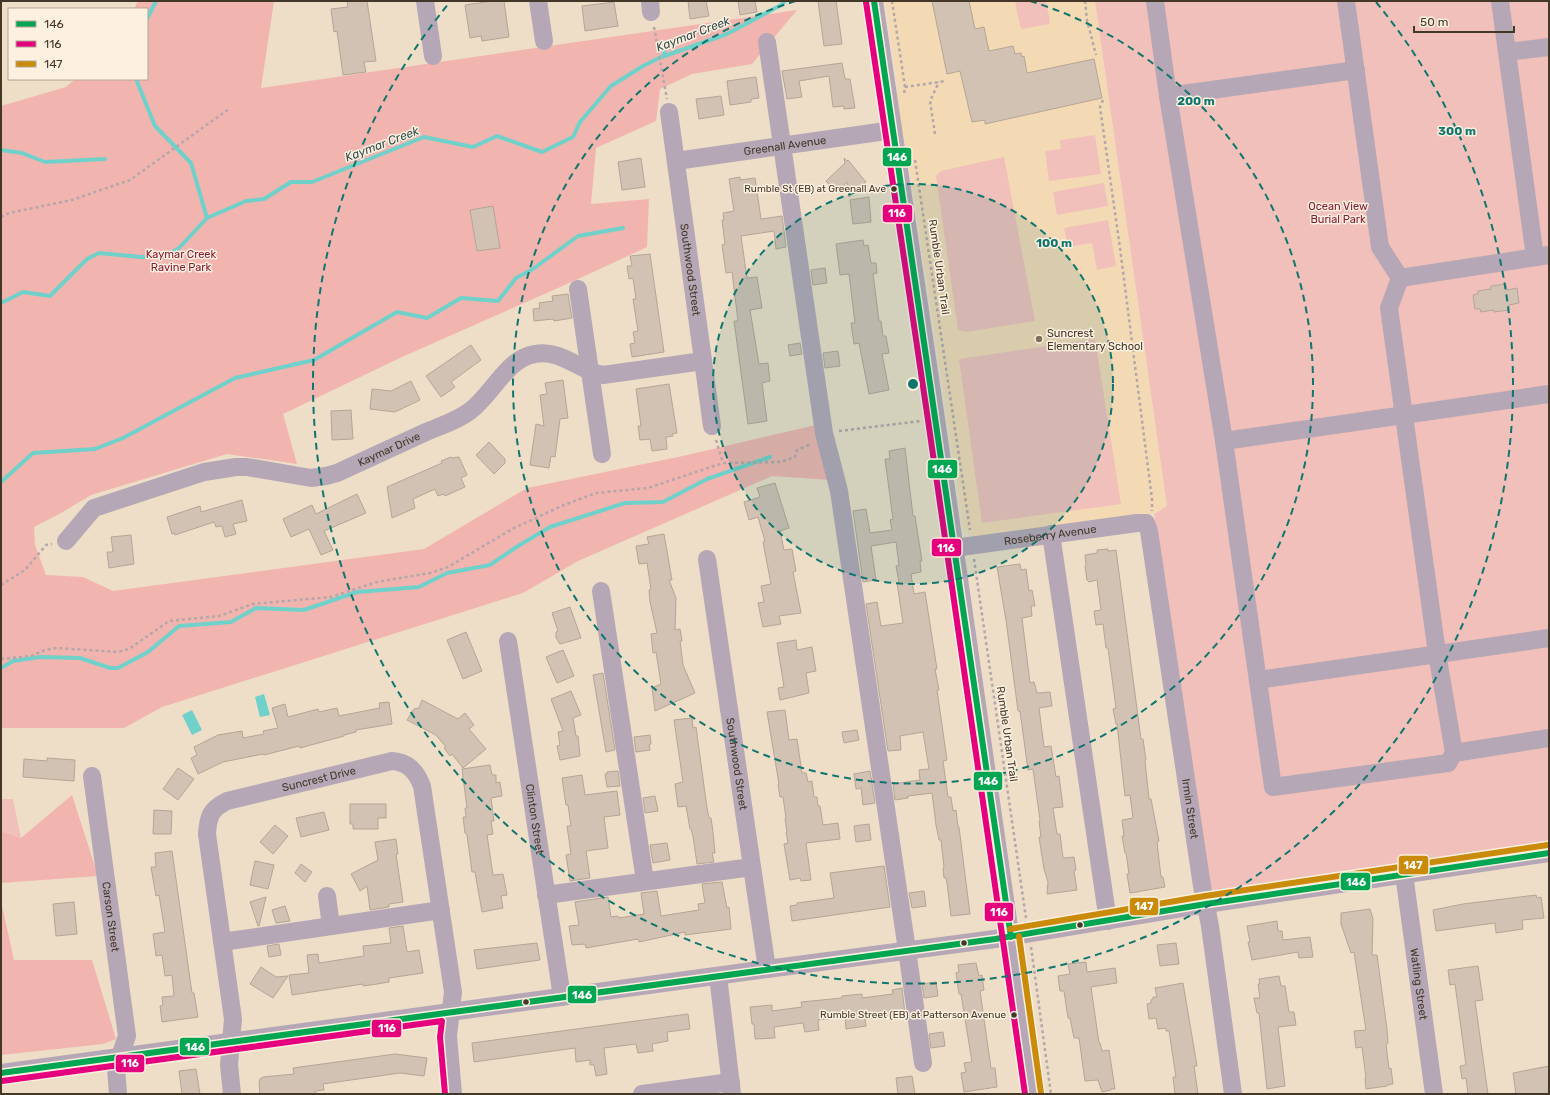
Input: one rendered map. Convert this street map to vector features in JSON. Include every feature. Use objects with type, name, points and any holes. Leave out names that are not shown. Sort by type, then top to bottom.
[{"type":"street","points":[[425,1],[433,56]]},
{"type":"street","points":[[538,1],[544,41]]},
{"type":"street","points":[[874,1],[1033,1094]]},
{"type":"street","points":[[1155,1],[1168,96],[1224,441],[1273,787],[1448,763],[1454,753],[1437,653],[1389,308],[1400,278]]},
{"type":"street","points":[[1346,1],[1380,247],[1400,278]]},
{"type":"street","points":[[1400,278],[1542,256],[1500,1]]},
{"type":"street","points":[[767,42],[824,433],[839,491],[907,950],[922,1063]]},
{"type":"street","points":[[1508,52],[1549,47]]},
{"type":"street","points":[[1168,96],[1356,70]]},
{"type":"street","name":"Southwood Street","points":[[669,112],[712,426]]},
{"type":"street","name":"Greenall Avenue","points":[[676,162],[893,130]]},
{"type":"street","points":[[578,289],[602,454]]},
{"type":"street","name":"Kaymar Drive","points":[[66,540],[94,508],[204,472],[236,467],[247,467],[311,478],[337,473],[470,411],[516,362],[529,355],[542,353],[554,354],[590,371],[609,375],[703,361]]},
{"type":"street","points":[[1224,441],[1549,394]]},
{"type":"street","name":"Roseberry Avenue","points":[[954,548],[1138,522],[1146,523]]},
{"type":"street","name":"Irmin Street","points":[[1146,523],[1150,531],[1202,886],[1210,926],[1233,1094]]},
{"type":"street","points":[[1051,534],[1108,921]]},
{"type":"street","name":"Southwood Street","points":[[707,559],[767,968]]},
{"type":"street","points":[[601,591],[645,881]]},
{"type":"street","points":[[1258,680],[1549,638]]},
{"type":"street","name":"Clinton Street","points":[[508,641],[562,997]]},
{"type":"street","points":[[1454,753],[1549,738]]},
{"type":"street","name":"Suncrest Drive","points":[[232,1094],[229,1065],[233,1019],[207,834],[209,818],[213,809],[227,801],[383,762],[400,762],[414,770],[420,781],[441,910],[453,992],[448,1036],[453,1094]]},
{"type":"street","name":"Carson Street","points":[[92,776],[127,1036],[116,1068],[118,1094]]},
{"type":"street","points":[[1,1073],[718,976],[767,968],[1011,937],[1206,904],[1549,853]]},
{"type":"street","points":[[546,895],[752,867]]},
{"type":"street","name":"Watling Street","points":[[1404,874],[1434,1094]]},
{"type":"street","points":[[327,896],[331,926]]},
{"type":"street","points":[[222,942],[441,910]]},
{"type":"street","points":[[642,1094],[731,1088],[718,976]]},
{"type":"path","points":[[892,1],[905,87],[904,96]]},
{"type":"path","points":[[1085,1],[1096,55]]},
{"type":"path","points":[[650,7],[669,112]]},
{"type":"path","points":[[905,87],[946,81]]},
{"type":"path","points":[[935,134],[930,101],[939,82]]},
{"type":"path","points":[[1103,100],[1100,107],[1120,248],[1152,498],[1153,510],[1146,523]]},
{"type":"path","points":[[1,217],[9,213],[72,200],[130,180],[229,109]]},
{"type":"path","name":"Rumble Urban Trail","points":[[914,155],[971,535]]},
{"type":"path","points":[[1,660],[31,656],[39,654],[44,650],[57,648],[118,652],[129,649],[169,621],[219,616],[253,604],[331,597],[377,582],[430,573],[448,567],[514,528],[564,505],[596,493],[648,488],[723,463],[781,462],[795,457],[797,450],[812,444],[820,434],[824,433],[936,419]]},
{"type":"path","points":[[712,426],[723,463]]},
{"type":"path","points":[[1,585],[25,570],[46,545],[66,540]]},
{"type":"path","name":"Rumble Urban Trail","points":[[974,554],[1026,917]]},
{"type":"path","points":[[1030,944],[1051,1094]]},
{"type":"shaded area","name":"Suncrest Elementary School","points":[[886,1],[1095,1],[1167,506],[1154,514],[976,536],[968,534],[964,529],[911,173],[906,163],[896,96],[898,88]]},
{"type":"green space","name":"Kaymar Creek Ravine Park","points":[[138,1],[274,1],[261,88],[797,10],[752,64],[692,74],[660,89],[656,121],[596,148],[591,204],[649,199],[647,247],[402,357],[283,414],[297,464],[227,454],[91,495],[34,527],[35,545],[46,575],[83,577],[113,591],[424,549],[527,488],[683,456],[816,425],[831,480],[772,476],[578,561],[523,593],[162,707],[124,728],[1,728],[1,106],[66,87],[74,80],[148,80],[148,8],[134,8]]},
{"type":"green space","points":[[1015,1],[1046,1],[1050,22],[1049,24],[1022,29],[1020,26]]},
{"type":"green space","name":"Ocean View Burial Park","points":[[1095,1],[1549,1],[1549,843],[1222,892],[1215,891],[1209,885],[1206,876],[1154,514],[1167,506]]},
{"type":"green space","points":[[1095,135],[1101,174],[1049,181],[1045,151],[1061,149],[1060,140]]},
{"type":"green space","points":[[1004,157],[1035,321],[966,332],[958,330],[936,176],[941,171]]},
{"type":"green space","points":[[1104,183],[1108,206],[1057,215],[1053,192]]},
{"type":"green space","points":[[1108,220],[1116,266],[1097,270],[1092,243],[1068,247],[1064,228]]},
{"type":"green space","points":[[1095,339],[1121,504],[982,523],[959,359]]},
{"type":"green space","points":[[72,795],[98,876],[1,883],[1,831],[21,838]]},
{"type":"green space","points":[[1,799],[13,799],[21,838],[1,831]]},
{"type":"green space","points":[[1,901],[14,960],[92,960],[116,1039],[103,1044],[1,1055]]},
{"type":"water","points":[[264,694],[270,715],[260,717],[255,697]]},
{"type":"water","points":[[192,710],[202,730],[192,735],[182,715]]},
{"type":"building","points":[[347,1],[367,1],[376,61],[364,62],[366,72],[343,75],[337,31],[334,32],[331,9],[348,7]]},
{"type":"building","points":[[504,1],[509,37],[482,41],[481,36],[470,38],[465,5]]},
{"type":"building","points":[[688,1],[706,1],[709,16],[690,19]]},
{"type":"building","points":[[738,1],[755,1],[757,12],[740,15]]},
{"type":"building","points":[[818,1],[836,1],[842,44],[824,46]]},
{"type":"building","points":[[932,1],[969,1],[975,29],[984,27],[989,51],[1013,46],[1015,54],[1021,53],[1022,57],[1024,56],[1027,73],[1094,59],[1102,98],[985,124],[985,120],[972,122],[960,71],[947,74]]},
{"type":"building","points":[[614,2],[618,26],[585,31],[582,6]]},
{"type":"building","points":[[842,63],[845,79],[850,79],[855,108],[844,109],[844,106],[833,107],[829,76],[799,81],[802,97],[787,99],[782,71]]},
{"type":"building","points":[[756,77],[759,98],[751,99],[751,102],[730,105],[727,81]]},
{"type":"building","points":[[721,96],[724,115],[699,119],[696,99]]},
{"type":"building","points":[[641,158],[645,187],[622,190],[618,162]]},
{"type":"building","points":[[844,158],[847,161],[848,160],[866,182],[849,197],[847,182],[837,193],[826,181],[845,163]]},
{"type":"building","points":[[740,177],[740,180],[755,178],[761,219],[782,216],[786,247],[776,249],[774,231],[741,236],[747,278],[757,277],[762,308],[750,310],[759,364],[768,363],[770,381],[762,383],[767,421],[748,424],[734,321],[738,321],[732,272],[726,273],[722,245],[725,244],[722,220],[724,220],[723,213],[734,211],[729,179]]},
{"type":"building","points":[[869,197],[871,222],[853,224],[850,200]]},
{"type":"building","points":[[493,206],[500,248],[477,251],[470,210]]},
{"type":"building","points":[[863,240],[864,246],[868,245],[871,263],[876,263],[877,273],[873,274],[879,321],[881,321],[883,336],[886,336],[889,353],[882,354],[889,390],[869,394],[859,343],[854,344],[851,323],[855,323],[849,274],[840,275],[836,244]]},
{"type":"building","points":[[650,254],[664,352],[632,357],[630,344],[635,343],[633,332],[638,331],[633,299],[636,299],[633,278],[629,279],[627,266],[632,266],[630,256]]},
{"type":"building","points":[[825,268],[827,283],[813,285],[811,270]]},
{"type":"building","points":[[1506,284],[1507,290],[1517,288],[1519,303],[1509,305],[1509,310],[1481,312],[1480,309],[1475,309],[1473,295],[1478,294],[1478,291],[1491,289],[1491,286]]},
{"type":"building","points":[[568,294],[572,318],[554,321],[553,319],[534,321],[533,309],[540,308],[539,303],[553,301],[552,296]]},
{"type":"building","points":[[800,343],[802,354],[790,356],[788,345]]},
{"type":"building","points":[[471,345],[481,360],[451,382],[455,387],[441,397],[426,376]]},
{"type":"building","points":[[838,351],[840,366],[825,368],[823,353]]},
{"type":"building","points":[[563,380],[568,418],[560,419],[555,457],[551,456],[549,468],[530,465],[536,424],[544,426],[540,395],[547,394],[545,383]]},
{"type":"building","points":[[411,381],[420,400],[395,412],[370,409],[372,389],[391,391]]},
{"type":"building","points":[[669,384],[677,433],[672,434],[673,436],[666,437],[667,449],[652,451],[650,439],[640,440],[638,426],[641,426],[636,389]]},
{"type":"building","points":[[351,410],[353,439],[332,440],[331,411]]},
{"type":"building","points":[[489,442],[505,459],[505,463],[494,474],[476,455]]},
{"type":"building","points":[[905,448],[913,516],[915,516],[922,561],[920,561],[921,572],[911,574],[914,594],[925,592],[937,669],[935,669],[939,690],[937,690],[947,760],[943,761],[948,797],[951,797],[953,811],[956,810],[970,914],[951,916],[947,883],[946,878],[944,878],[941,840],[939,840],[936,825],[932,793],[908,796],[908,798],[895,800],[893,784],[920,780],[919,770],[929,769],[923,732],[900,736],[901,750],[888,751],[866,604],[877,602],[881,626],[903,623],[897,583],[899,582],[896,566],[899,565],[896,542],[871,546],[876,580],[863,582],[853,511],[866,509],[870,533],[892,530],[890,520],[893,519],[885,459],[890,459],[889,451]]},
{"type":"building","points":[[451,457],[459,457],[467,475],[461,478],[465,487],[445,496],[444,494],[438,496],[435,489],[413,499],[415,508],[392,518],[387,487],[442,463],[441,461]]},
{"type":"building","points":[[775,483],[789,528],[780,531],[784,550],[792,549],[796,571],[793,572],[801,613],[779,616],[781,624],[763,627],[758,603],[764,602],[761,586],[771,584],[763,542],[765,541],[758,517],[749,520],[744,502],[760,497],[757,488]]},
{"type":"building","points":[[357,494],[366,513],[324,531],[333,550],[321,555],[309,529],[291,537],[283,519],[312,505],[316,514]]},
{"type":"building","points":[[242,500],[247,521],[233,524],[236,534],[225,537],[222,526],[216,527],[214,522],[175,535],[175,533],[172,534],[167,517],[200,506],[201,512]]},
{"type":"building","points":[[664,534],[672,580],[669,580],[676,598],[675,630],[680,629],[683,665],[695,693],[655,711],[652,688],[661,684],[656,652],[653,653],[651,634],[657,633],[650,602],[649,590],[651,589],[647,563],[639,564],[636,546],[649,544],[647,537]]},
{"type":"building","points":[[131,535],[134,564],[109,568],[107,552],[113,552],[111,537]]},
{"type":"building","points":[[1108,549],[1108,551],[1116,550],[1141,739],[1143,739],[1146,760],[1149,799],[1151,799],[1159,841],[1157,842],[1161,877],[1163,877],[1165,887],[1130,893],[1127,874],[1129,874],[1122,836],[1124,836],[1122,820],[1133,818],[1130,795],[1125,796],[1117,724],[1113,709],[1116,708],[1108,648],[1106,648],[1103,624],[1096,625],[1094,611],[1101,610],[1097,580],[1089,582],[1087,580],[1085,566],[1085,555],[1097,553],[1097,550]]},
{"type":"building","points":[[1020,564],[1021,570],[1026,569],[1029,591],[1032,590],[1035,606],[1031,606],[1032,616],[1022,618],[1030,683],[1034,682],[1037,693],[1050,692],[1052,706],[1039,708],[1044,747],[1051,746],[1056,777],[1059,776],[1063,807],[1053,808],[1057,834],[1060,834],[1063,858],[1074,857],[1076,870],[1074,871],[1077,890],[1047,894],[1048,882],[1044,869],[1039,837],[1041,837],[1040,820],[1033,769],[1028,770],[997,567]]},
{"type":"building","points":[[570,607],[581,638],[560,644],[556,638],[556,632],[558,631],[552,613]]},
{"type":"building","points":[[466,632],[482,671],[463,679],[447,640]]},
{"type":"building","points":[[796,640],[797,650],[812,647],[816,671],[806,673],[809,693],[780,700],[778,688],[784,687],[777,643]]},
{"type":"building","points":[[563,650],[574,676],[557,683],[546,657]]},
{"type":"building","points":[[603,673],[615,750],[606,752],[593,675]]},
{"type":"building","points":[[571,691],[581,715],[573,718],[576,736],[578,736],[580,756],[560,760],[557,746],[560,745],[558,732],[563,731],[551,699]]},
{"type":"building","points":[[422,700],[458,719],[465,713],[474,725],[469,729],[486,749],[463,768],[452,754],[450,756],[444,748],[446,747],[436,735],[407,720],[414,709],[419,708]]},
{"type":"building","points":[[389,702],[392,724],[356,730],[356,732],[344,736],[300,748],[299,746],[264,755],[223,762],[198,774],[191,758],[197,755],[194,747],[218,735],[242,731],[243,738],[264,734],[263,731],[278,728],[272,708],[285,704],[288,717],[318,709],[319,712],[337,708],[339,716],[380,708],[379,703]]},
{"type":"building","points":[[785,710],[789,740],[797,739],[802,773],[806,773],[808,782],[812,781],[814,797],[817,797],[818,806],[820,806],[823,825],[838,823],[840,839],[806,843],[811,880],[801,881],[800,878],[790,880],[784,844],[788,843],[786,818],[783,797],[780,797],[767,712]]},
{"type":"building","points":[[692,718],[693,728],[696,727],[707,808],[709,818],[711,818],[715,853],[712,853],[714,862],[697,864],[693,836],[690,829],[686,806],[678,807],[675,784],[683,782],[674,720]]},
{"type":"building","points":[[857,730],[859,740],[844,743],[842,732]]},
{"type":"building","points":[[650,735],[650,750],[636,752],[634,737]]},
{"type":"building","points":[[47,758],[75,760],[74,781],[23,777],[24,759],[47,761]]},
{"type":"building","points":[[490,765],[492,775],[496,775],[496,783],[500,782],[502,796],[491,798],[494,821],[491,821],[493,834],[487,835],[493,875],[503,874],[507,895],[501,896],[503,908],[482,912],[475,872],[472,872],[467,835],[465,833],[463,817],[466,817],[465,808],[467,808],[462,769]]},
{"type":"building","points":[[178,768],[194,779],[178,800],[163,789]]},
{"type":"building","points":[[618,771],[620,786],[607,787],[605,774],[607,774],[607,772]]},
{"type":"building","points":[[870,771],[875,803],[863,805],[861,788],[856,789],[854,774]]},
{"type":"building","points":[[582,775],[585,795],[617,791],[620,815],[604,817],[608,848],[586,851],[590,878],[570,881],[566,855],[571,854],[567,826],[571,826],[562,778]]},
{"type":"building","points":[[655,796],[658,811],[645,813],[643,798]]},
{"type":"building","points":[[350,804],[386,804],[386,818],[378,818],[378,829],[353,829],[353,824],[350,824]]},
{"type":"building","points":[[154,810],[172,811],[171,834],[153,834]]},
{"type":"building","points":[[324,812],[329,830],[301,837],[296,818]]},
{"type":"building","points":[[869,824],[871,840],[856,842],[854,826]]},
{"type":"building","points":[[275,825],[288,836],[273,854],[260,842]]},
{"type":"building","points":[[396,839],[398,854],[396,854],[403,902],[389,904],[389,907],[370,910],[367,886],[360,891],[351,874],[378,860],[375,842]]},
{"type":"building","points":[[667,843],[670,860],[653,863],[650,845]]},
{"type":"building","points":[[172,851],[192,993],[194,993],[198,1017],[162,1022],[160,1006],[163,1005],[162,997],[174,996],[172,975],[165,976],[162,955],[156,956],[153,934],[165,932],[159,895],[156,896],[151,867],[156,867],[155,853]]},
{"type":"building","points":[[255,861],[274,865],[268,889],[250,885]]},
{"type":"building","points":[[301,864],[312,872],[305,882],[295,873]]},
{"type":"building","points":[[884,866],[890,907],[792,921],[790,906],[797,905],[797,903],[834,898],[830,873]]},
{"type":"building","points":[[722,882],[727,908],[729,907],[731,929],[685,935],[685,932],[639,942],[638,939],[586,948],[585,944],[572,945],[569,926],[579,925],[575,902],[608,897],[611,917],[618,916],[619,918],[644,914],[641,893],[657,891],[661,916],[699,910],[698,904],[705,903],[702,884]]},
{"type":"building","points":[[924,891],[926,906],[912,908],[909,893]]},
{"type":"building","points":[[1536,895],[1537,898],[1541,897],[1544,918],[1522,920],[1523,929],[1496,933],[1495,923],[1436,931],[1433,910],[1463,904]]},
{"type":"building","points":[[266,897],[259,926],[258,926],[250,902]]},
{"type":"building","points":[[74,902],[77,934],[56,936],[53,904]]},
{"type":"building","points":[[285,906],[290,921],[276,923],[272,910]]},
{"type":"building","points":[[1370,909],[1373,919],[1372,955],[1377,955],[1387,1029],[1388,1043],[1386,1044],[1389,1069],[1391,1068],[1393,1084],[1366,1089],[1362,1047],[1356,1048],[1354,1031],[1366,1030],[1354,952],[1351,953],[1341,924],[1341,913]]},
{"type":"building","points":[[1277,921],[1278,931],[1282,931],[1283,940],[1310,937],[1313,957],[1299,958],[1298,952],[1252,960],[1248,942],[1250,942],[1247,926]]},
{"type":"building","points":[[403,926],[407,952],[419,950],[423,973],[389,978],[389,982],[363,986],[363,984],[292,995],[289,975],[309,973],[307,955],[318,954],[319,963],[364,956],[363,946],[391,943],[389,928]]},
{"type":"building","points":[[537,943],[540,960],[477,969],[474,950]]},
{"type":"building","points":[[1176,943],[1179,964],[1160,966],[1157,945]]},
{"type":"building","points":[[279,944],[281,955],[269,957],[267,946]]},
{"type":"building","points":[[1086,962],[1087,972],[1115,968],[1117,983],[1091,987],[1099,1043],[1102,1051],[1109,1050],[1115,1089],[1102,1092],[1098,1080],[1085,1081],[1079,1038],[1074,1038],[1070,1018],[1068,1018],[1064,991],[1060,991],[1058,976],[1070,974],[1068,964]]},
{"type":"building","points":[[976,963],[979,976],[982,975],[984,990],[980,991],[991,1068],[995,1068],[997,1087],[964,1092],[961,1073],[966,1072],[964,1063],[972,1062],[961,994],[959,994],[956,973],[959,972],[958,965]]},
{"type":"building","points":[[1478,966],[1483,1000],[1475,1001],[1488,1094],[1468,1094],[1466,1078],[1462,1079],[1460,1066],[1466,1065],[1455,984],[1450,985],[1448,970]]},
{"type":"building","points":[[261,967],[276,977],[288,976],[273,998],[250,984]]},
{"type":"building","points":[[1279,976],[1281,986],[1285,986],[1289,1012],[1294,1012],[1296,1025],[1278,1027],[1285,1086],[1267,1089],[1259,1013],[1257,1013],[1254,998],[1260,998],[1258,984],[1260,984],[1259,979]]},
{"type":"building","points":[[936,982],[938,996],[924,998],[922,984]]},
{"type":"building","points":[[1183,983],[1197,1066],[1194,1066],[1198,1094],[1175,1094],[1173,1077],[1176,1077],[1169,1031],[1166,1031],[1166,1028],[1158,1029],[1156,1018],[1149,1019],[1147,1004],[1151,1003],[1153,997],[1157,997],[1155,988]]},
{"type":"building","points":[[902,988],[905,1014],[865,1019],[866,1026],[846,1029],[845,1017],[818,1020],[819,1030],[805,1032],[803,1023],[774,1027],[775,1038],[755,1039],[754,1024],[752,1024],[750,1007],[772,1005],[772,1011],[802,1007],[801,1002],[842,998],[842,996],[862,994],[862,998],[893,994],[892,990]]},
{"type":"building","points":[[688,1014],[690,1029],[667,1032],[668,1041],[652,1044],[653,1051],[638,1053],[636,1044],[604,1048],[607,1074],[596,1076],[594,1065],[590,1065],[590,1060],[576,1062],[575,1048],[474,1062],[472,1043]]},
{"type":"building","points":[[943,1032],[945,1046],[931,1048],[929,1034]]},
{"type":"building","points":[[395,1054],[427,1058],[424,1076],[400,1073],[323,1084],[324,1090],[315,1091],[316,1094],[260,1094],[260,1079],[263,1077],[294,1074],[293,1068]]},
{"type":"building","points":[[1549,1066],[1549,1094],[1516,1094],[1513,1073]]},
{"type":"building","points":[[196,1069],[200,1094],[182,1094],[179,1071]]},
{"type":"building","points":[[912,1076],[915,1094],[898,1094],[896,1078]]},
{"type":"waterway","points":[[148,17],[156,1]]},
{"type":"waterway","name":"Kaymar Creek","points":[[1,303],[23,292],[50,296],[87,259],[99,253],[141,257],[165,257],[179,248],[207,218],[246,201],[264,199],[291,182],[312,182],[424,137],[473,147],[497,136],[542,152],[573,137],[580,122],[611,86],[643,66],[659,58],[727,34],[781,5],[785,1]]},
{"type":"waterway","points":[[664,56],[665,46]]},
{"type":"waterway","points":[[136,80],[155,126],[191,163],[207,218]]},
{"type":"waterway","points":[[1,150],[22,153],[45,162],[105,159]]},
{"type":"waterway","points":[[1,482],[33,453],[95,449],[123,438],[235,378],[314,360],[397,312],[427,318],[461,298],[498,301],[516,278],[533,269],[578,236],[623,228]]},
{"type":"waterway","points":[[1,668],[13,661],[40,657],[80,658],[110,668],[118,668],[148,652],[179,626],[231,622],[256,608],[304,610],[357,592],[419,587],[447,573],[490,565],[550,527],[625,503],[663,502],[707,479],[770,457]]},
{"type":"transit line","name":"146","points":[[874,1],[1011,937]]},
{"type":"transit line","name":"116","points":[[866,2],[1025,1094]]},
{"type":"transit line","name":"147","points":[[1010,929],[1205,896],[1548,845]]},
{"type":"transit line","name":"146","points":[[1,1073],[995,939],[1206,904],[1549,853]]},
{"type":"transit line","name":"147","points":[[1019,936],[1041,1093]]},
{"type":"transit line","name":"116","points":[[2,1081],[442,1021],[440,1037],[445,1094]]},
{"type":"place","name":"Rumble St (EB) at Greenall Ave","points":[[894,189]]},
{"type":"place","name":"Suncrest Elementary School","points":[[1039,339]]},
{"type":"place","name":"Rumble Street (EB) at Patterson Avenue","points":[[1014,1015]]}]
